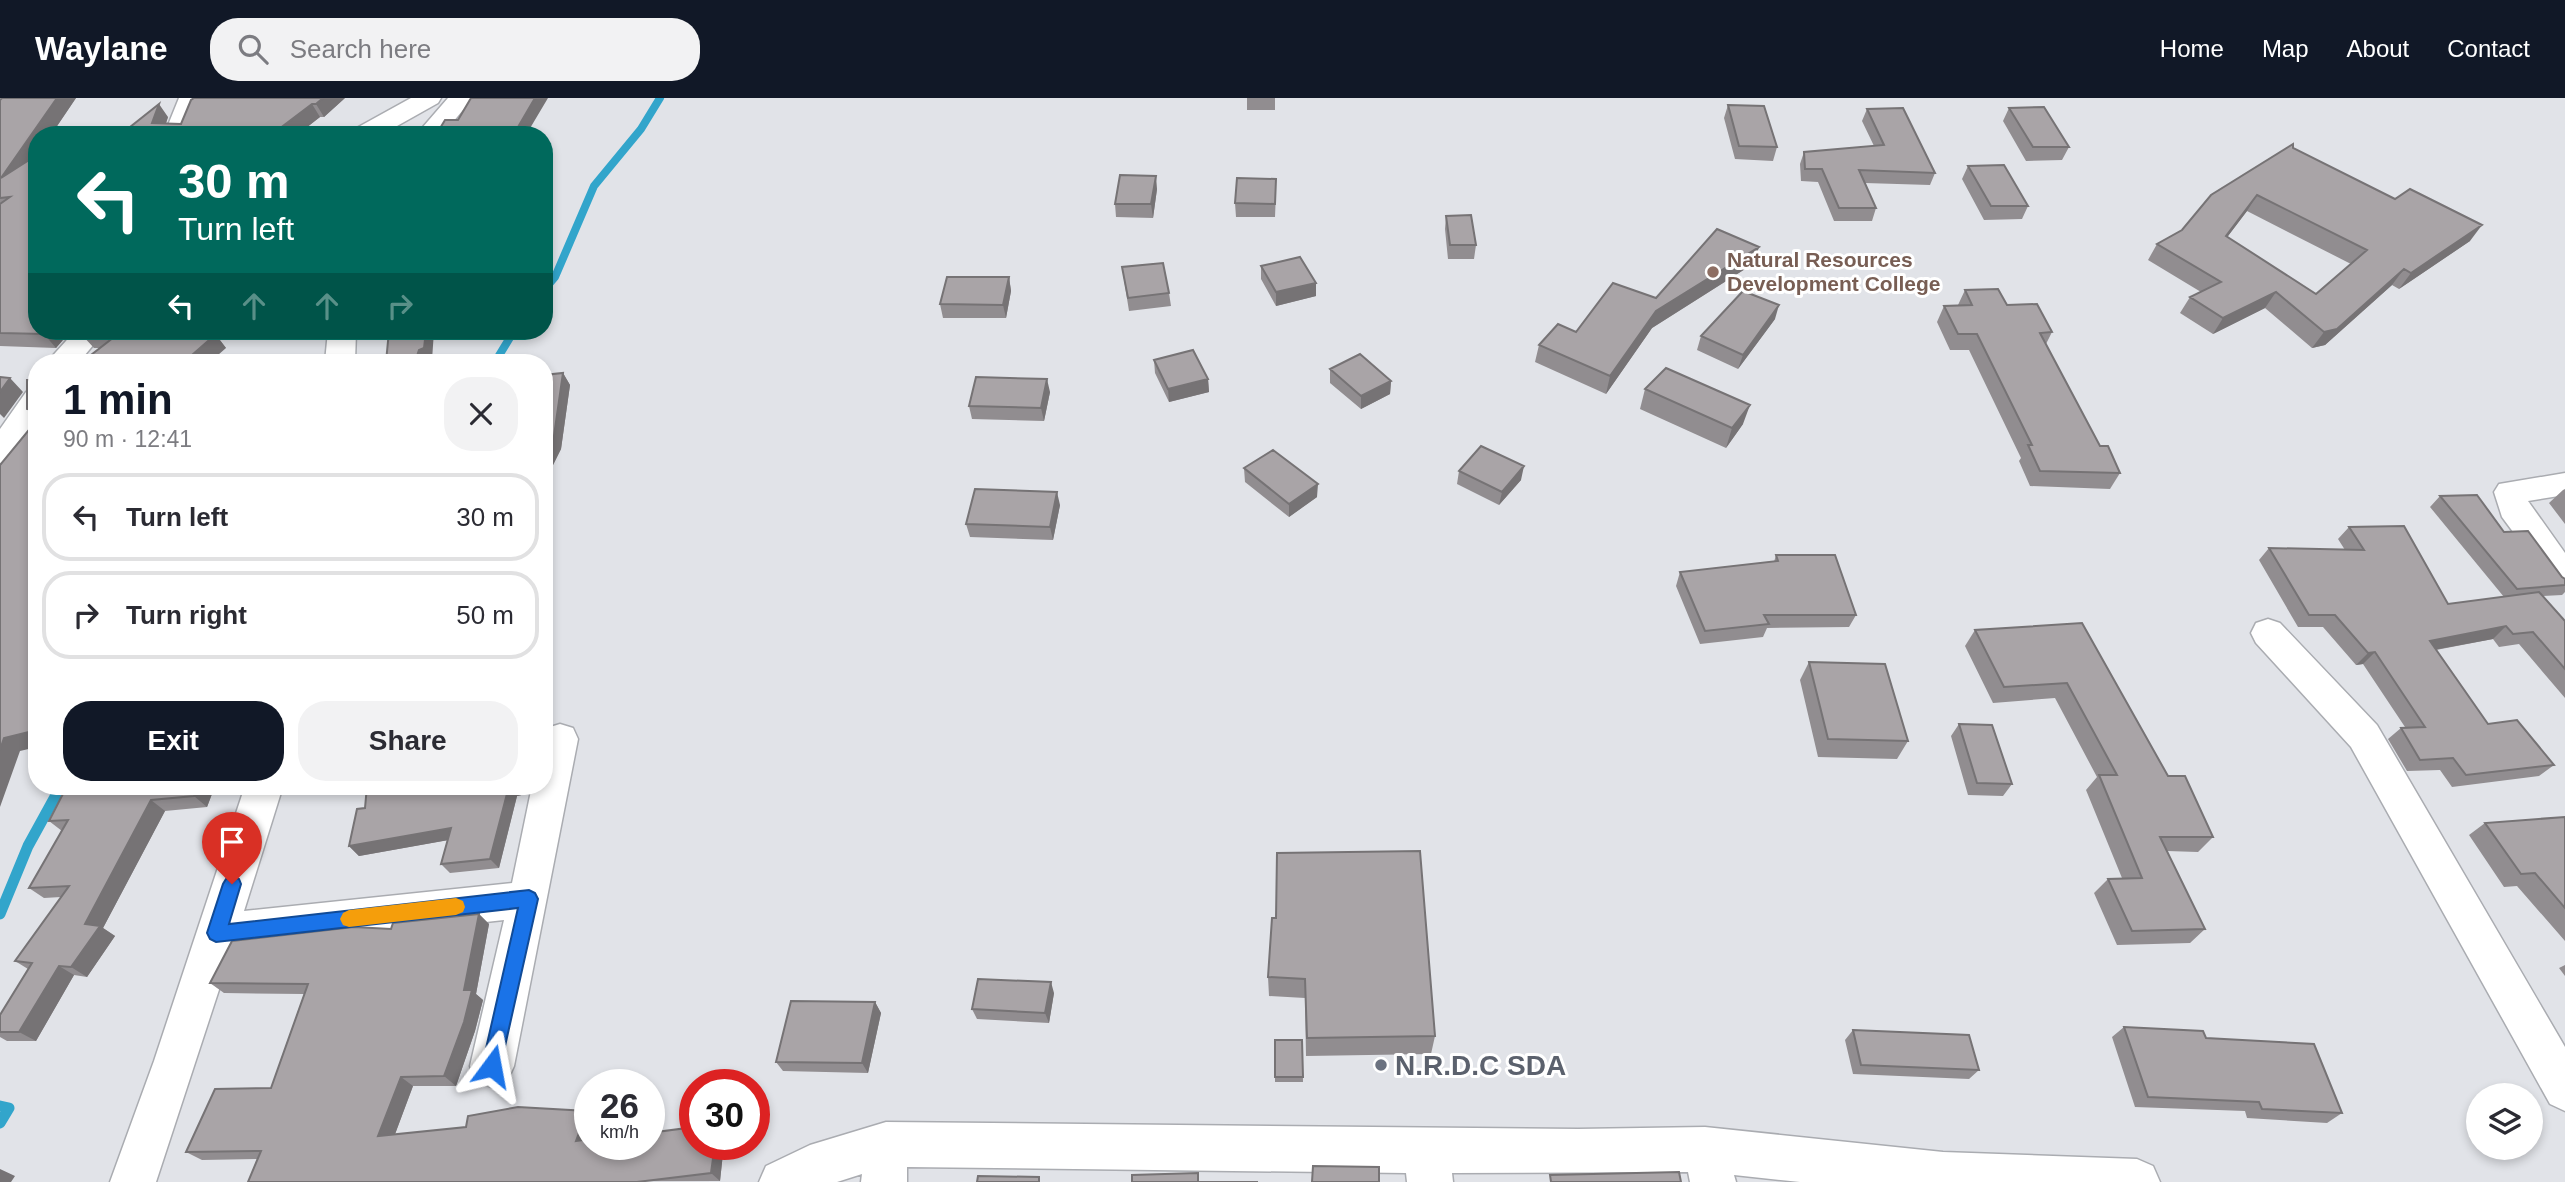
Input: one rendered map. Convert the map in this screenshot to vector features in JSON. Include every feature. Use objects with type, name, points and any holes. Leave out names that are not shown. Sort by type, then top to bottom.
[{"type":"street","points":[[180,126],[191,98]]},
{"type":"street","points":[[378,126],[429,98]]},
{"type":"street","points":[[436,126],[461,98]]},
{"type":"street","points":[[69,354],[83,340]]},
{"type":"street","points":[[0,452],[28,411]]},
{"type":"street","points":[[2565,484],[2510,492],[2513,509],[2565,577]]},
{"type":"street","points":[[2268,633],[2364,736],[2565,1089]]},
{"type":"street","points":[[553,775],[560,739]]},
{"type":"street","points":[[132,1182],[176,1062],[261,795]]},
{"type":"street","points":[[492,1066],[549,795]]},
{"type":"street","points":[[216,933],[529,899]]},
{"type":"street","points":[[782,1182],[810,1168],[885,1163],[1709,1166],[1944,1179],[2137,1182]]},
{"type":"building","points":[[57,98],[37,126],[28,126],[28,139],[1,178],[28,161],[28,334],[0,333],[0,204],[10,197],[0,198],[0,100]]},
{"type":"building","points":[[323,98],[283,126],[131,126],[159,104],[152,123],[181,124],[191,100]]},
{"type":"building","points":[[471,98],[535,98],[519,126],[441,126],[445,120],[458,120]]},
{"type":"building","points":[[1728,105],[1764,106],[1777,147],[1739,146]]},
{"type":"building","points":[[2044,107],[2069,147],[2033,147],[2009,108]]},
{"type":"building","points":[[1903,108],[1935,173],[1859,170],[1876,208],[1839,208],[1822,169],[1805,169],[1804,152],[1884,145],[1867,109]]},
{"type":"building","points":[[2293,144],[2293,148],[2395,199],[2410,189],[2482,225],[2411,273],[2404,269],[2337,329],[2324,332],[2276,292],[2223,318],[2190,297],[2221,282],[2157,244],[2182,230],[2211,195]],"holes":[[[2257,195],[2367,250],[2316,294],[2226,236]]]},
{"type":"building","points":[[2004,165],[2028,206],[1991,206],[1968,166]]},
{"type":"building","points":[[1120,175],[1156,176],[1151,204],[1115,204]]},
{"type":"building","points":[[1237,178],[1276,179],[1275,204],[1235,203]]},
{"type":"building","points":[[1471,215],[1476,245],[1450,245],[1446,216]]},
{"type":"building","points":[[1717,229],[1759,247],[1656,311],[1610,376],[1539,345],[1558,324],[1576,332],[1613,283],[1656,298]]},
{"type":"building","points":[[1300,257],[1316,283],[1276,292],[1261,266]]},
{"type":"building","points":[[1163,263],[1169,293],[1128,298],[1122,267]]},
{"type":"building","points":[[947,277],[1009,277],[1003,305],[940,304]]},
{"type":"building","points":[[1998,289],[2007,305],[2037,304],[2052,332],[2040,333],[2100,446],[2108,446],[2120,473],[2040,471],[2028,445],[2032,445],[1977,334],[1958,334],[1944,306],[1972,305],[1965,290]]},
{"type":"building","points":[[1743,291],[1779,305],[1743,355],[1701,336]]},
{"type":"building","points":[[110,340],[209,340],[193,354],[92,354]]},
{"type":"building","points":[[388,340],[425,340],[424,348],[418,354],[387,354]]},
{"type":"building","points":[[1193,350],[1208,379],[1168,389],[1154,360]]},
{"type":"building","points":[[1360,354],[1391,381],[1361,396],[1330,369]]},
{"type":"building","points":[[1666,368],[1750,405],[1732,428],[1645,389]]},
{"type":"building","points":[[563,373],[553,438],[553,374]]},
{"type":"building","points":[[0,377],[10,378],[0,392]]},
{"type":"building","points":[[976,377],[1047,379],[1041,408],[969,406]]},
{"type":"building","points":[[28,431],[28,732],[4,738],[0,750],[0,465]]},
{"type":"building","points":[[1481,446],[1524,466],[1502,492],[1459,471]]},
{"type":"building","points":[[1273,450],[1318,484],[1289,504],[1244,468]]},
{"type":"building","points":[[975,489],[1057,492],[1050,527],[966,524]]},
{"type":"building","points":[[2477,495],[2504,532],[2528,531],[2565,579],[2565,585],[2517,589],[2440,496]]},
{"type":"building","points":[[2404,526],[2448,604],[2539,592],[2565,621],[2565,669],[2533,632],[2513,634],[2506,626],[2430,641],[2488,724],[2517,720],[2554,765],[2466,775],[2453,758],[2420,760],[2401,728],[2425,727],[2375,652],[2368,653],[2335,615],[2309,615],[2269,548],[2364,550],[2349,527]]},
{"type":"building","points":[[1776,555],[1835,555],[1856,615],[1764,615],[1769,624],[1705,631],[1680,572],[1778,561]]},
{"type":"building","points":[[2082,623],[2168,776],[2185,776],[2213,837],[2160,837],[2205,929],[2132,931],[2108,879],[2142,878],[2099,775],[2117,775],[2067,683],[2004,687],[1975,630]]},
{"type":"building","points":[[1809,662],[1885,664],[1908,741],[1828,739]]},
{"type":"building","points":[[1959,724],[1992,725],[2012,784],[1977,783]]},
{"type":"building","points":[[62,795],[194,795],[151,800],[85,924],[100,926],[71,967],[59,966],[19,1032],[0,1032],[0,1015],[32,963],[15,961],[69,886],[29,888],[68,820],[49,821]]},
{"type":"building","points":[[366,795],[507,795],[490,859],[441,864],[451,828],[349,846],[357,809],[365,808]]},
{"type":"building","points":[[2565,817],[2565,908],[2535,873],[2521,874],[2485,823]]},
{"type":"building","points":[[1420,851],[1435,1036],[1307,1038],[1305,979],[1268,977],[1272,918],[1276,918],[1277,853]]},
{"type":"building","points":[[479,914],[464,990],[472,990],[464,1022],[444,1076],[401,1077],[378,1136],[466,1127],[468,1116],[518,1107],[574,1110],[574,1160],[665,1160],[665,1131],[679,1129],[679,1160],[713,1160],[711,1173],[637,1182],[248,1182],[261,1151],[186,1152],[215,1089],[271,1088],[308,984],[210,983],[232,941],[354,927],[391,929],[393,923]]},
{"type":"building","points":[[978,979],[1051,982],[1045,1013],[972,1009]]},
{"type":"building","points":[[791,1001],[875,1002],[862,1063],[776,1062]]},
{"type":"building","points":[[2124,1027],[2203,1031],[2206,1038],[2314,1044],[2342,1113],[2262,1109],[2259,1102],[2148,1097]]},
{"type":"building","points":[[1853,1030],[1969,1035],[1979,1070],[1861,1065]]},
{"type":"building","points":[[1275,1040],[1302,1040],[1303,1077],[1275,1077]]},
{"type":"building","points":[[1313,1166],[1379,1167],[1379,1182],[1312,1182]]},
{"type":"building","points":[[1679,1172],[1681,1182],[1551,1182],[1550,1175]]},
{"type":"building","points":[[1198,1173],[1198,1182],[1132,1182],[1132,1175]]},
{"type":"building","points":[[978,1176],[1039,1177],[1039,1182],[977,1182]]},
{"type":"waterway","points":[[553,279],[594,186],[641,129],[660,98]]},
{"type":"waterway","points":[[500,354],[508,340]]},
{"type":"waterway","points":[[0,914],[28,846],[56,795]]},
{"type":"waterway","points":[[0,1106],[9,1108],[0,1123]]},
{"type":"slow traffic","points":[[349,919],[456,907]]},
{"type":"place","name":"Natural Resources Development College","points":[[1713,272]]},
{"type":"place","name":"N.R.D.C SDA","points":[[1381,1065]]},
{"type":"route","points":[[232,884],[216,933],[529,899],[492,1066]]}]
